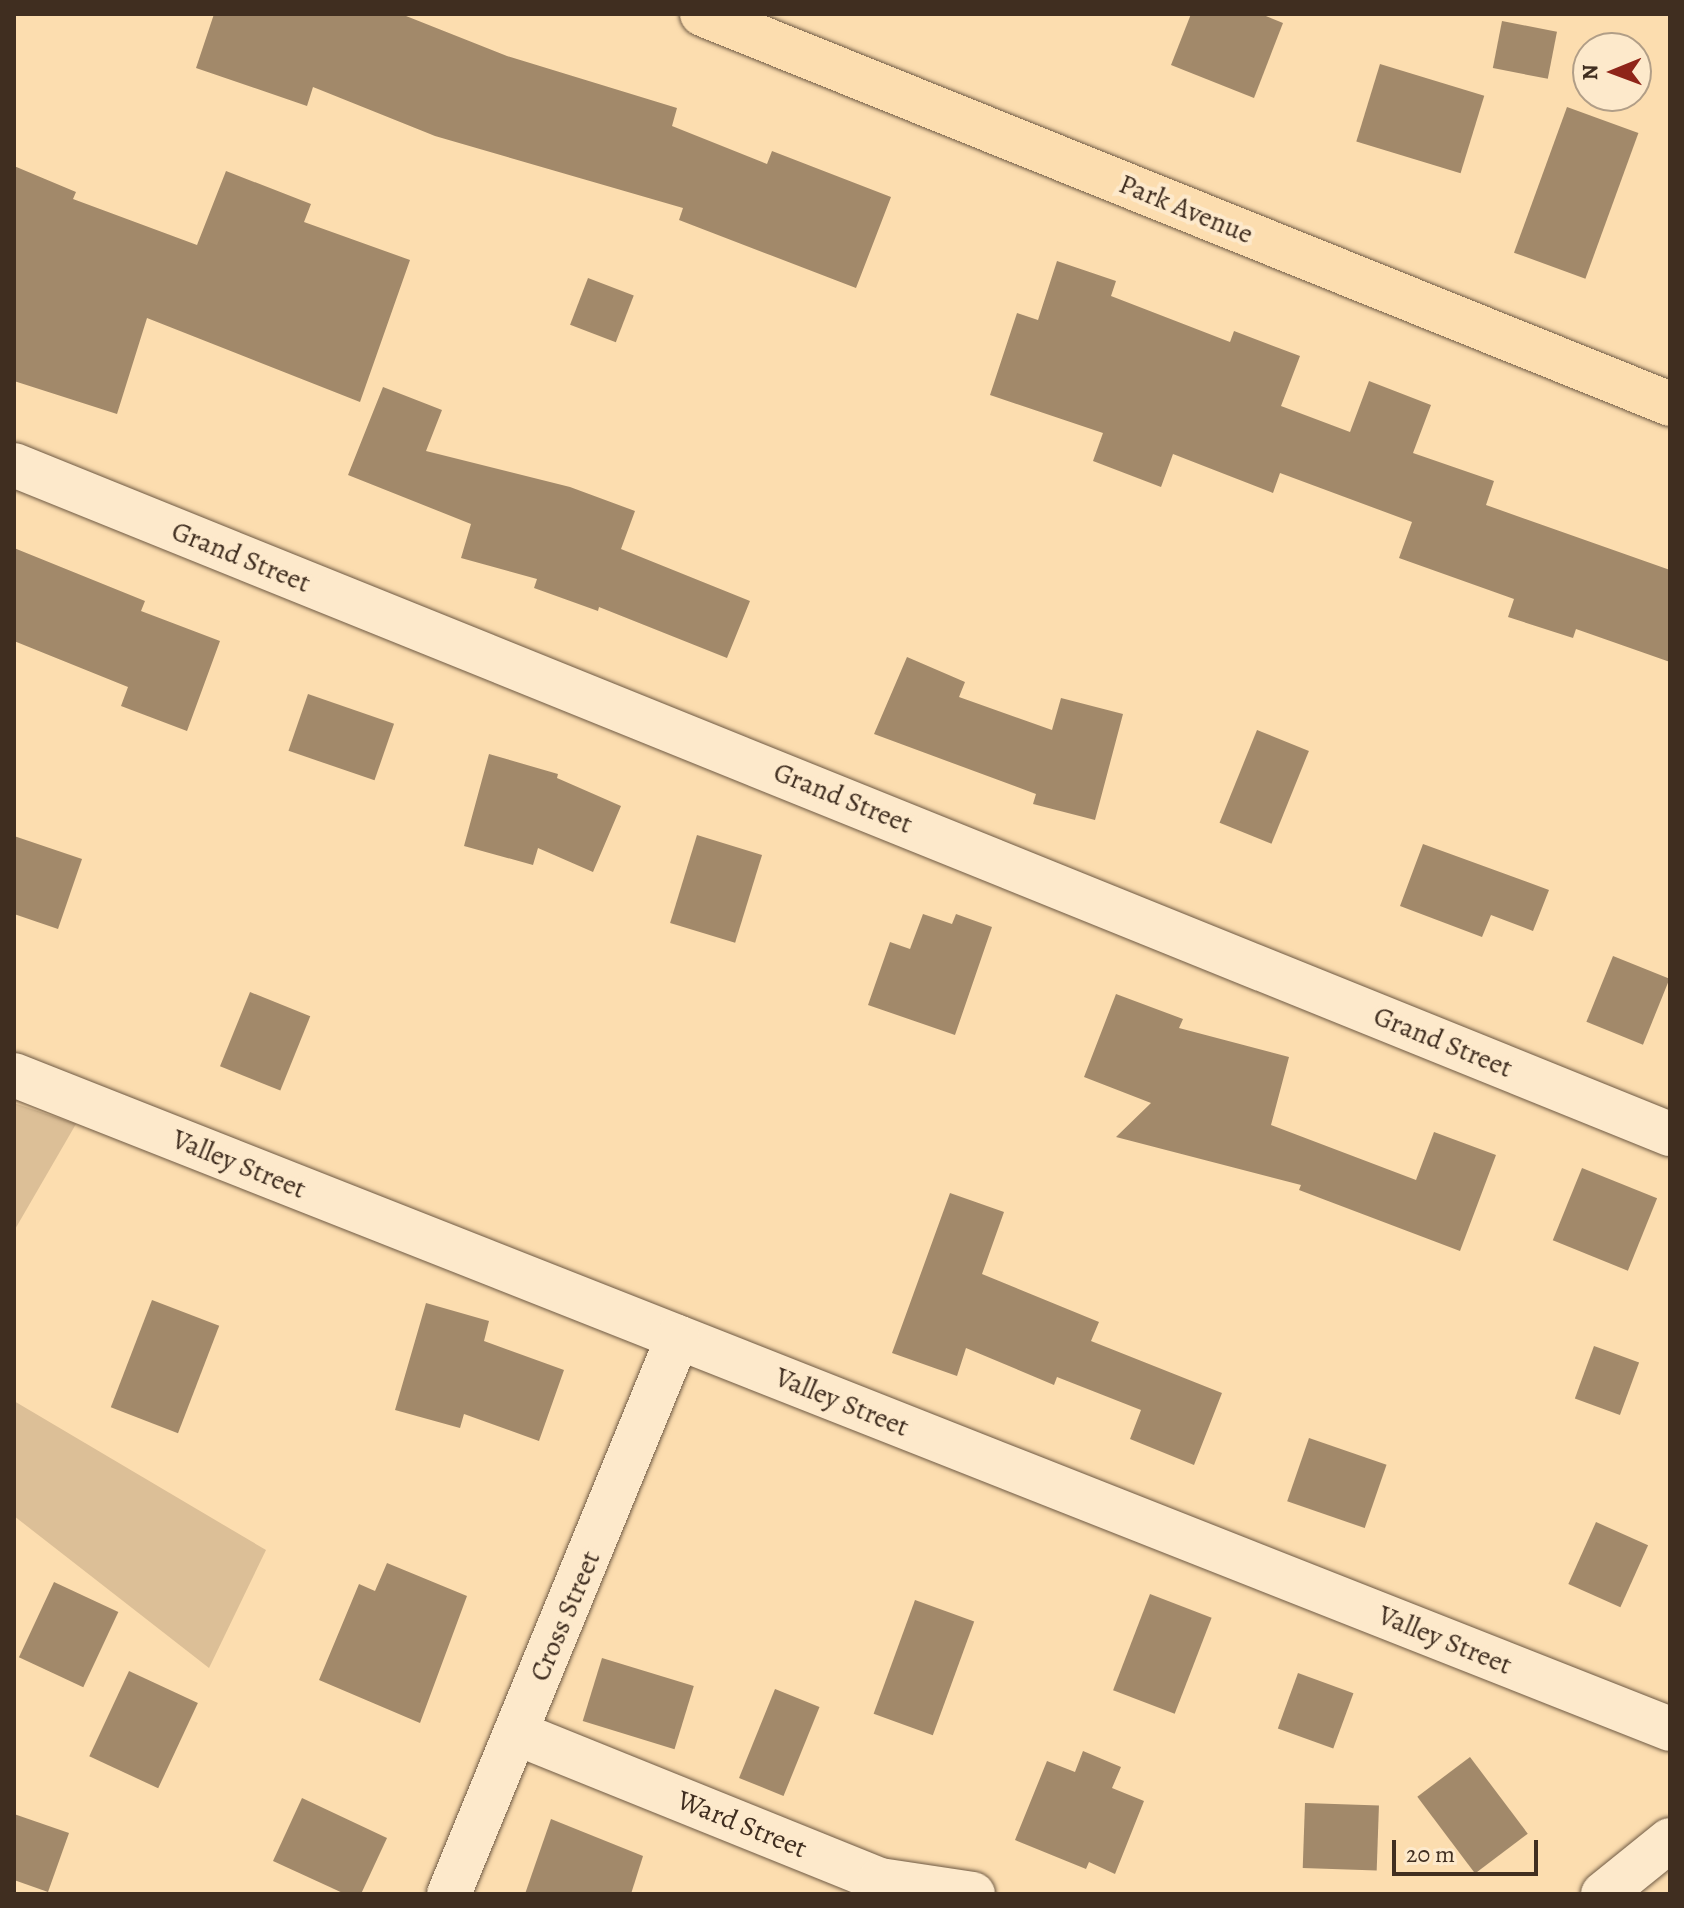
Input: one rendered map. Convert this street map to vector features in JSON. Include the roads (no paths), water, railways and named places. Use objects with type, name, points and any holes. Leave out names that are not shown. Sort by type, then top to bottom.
[{"type":"main road","name":"Park Avenue","points":[[702,14],[1670,404]]},
{"type":"street","name":"Grand Street","points":[[14,465],[1670,1134]]},
{"type":"street","name":"Valley Street","points":[[14,1075],[1670,1729]]},
{"type":"street","name":"Cross Street","points":[[449,1894],[678,1337]]},
{"type":"street","name":"Ward Street","points":[[516,1733],[880,1880],[973,1894]]},
{"type":"street","points":[[1603,1894],[1670,1840]]}]
